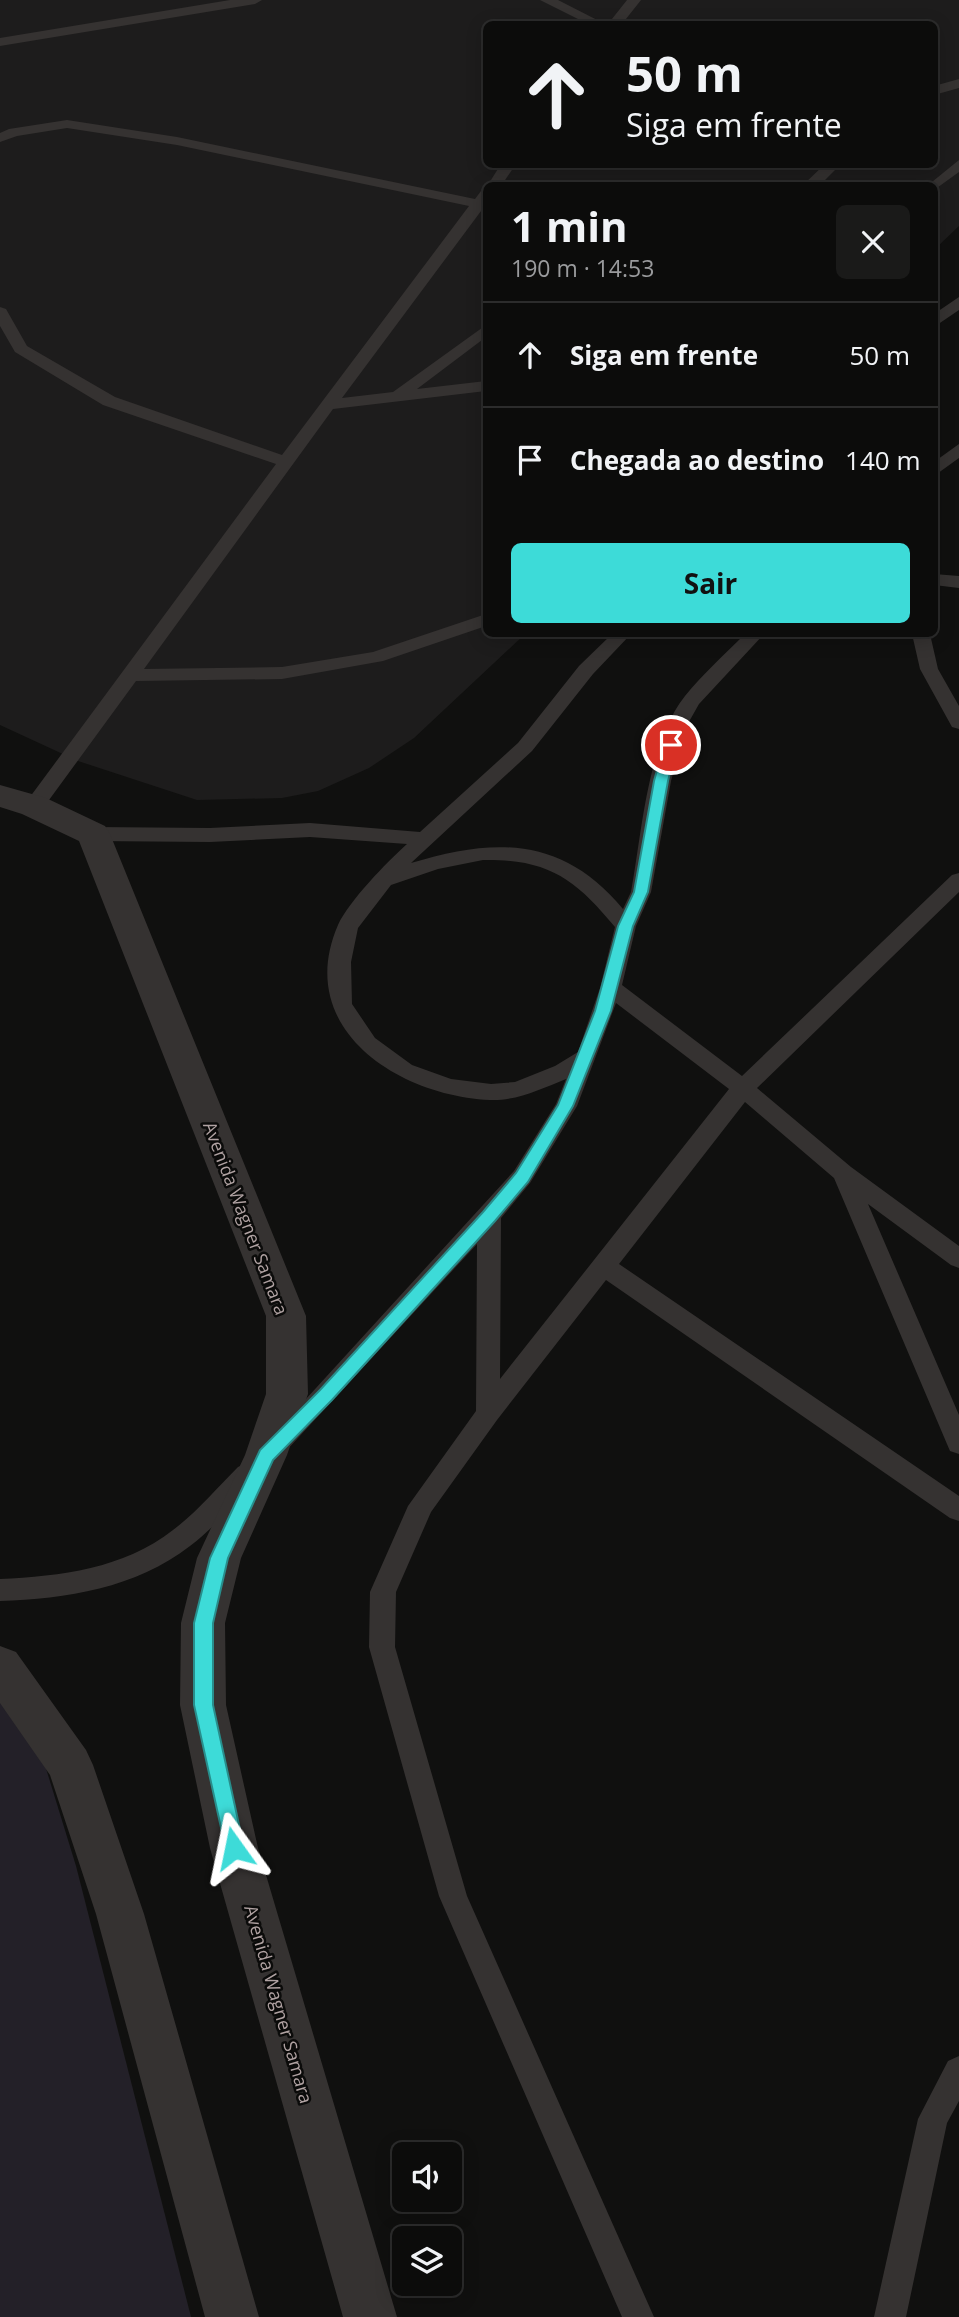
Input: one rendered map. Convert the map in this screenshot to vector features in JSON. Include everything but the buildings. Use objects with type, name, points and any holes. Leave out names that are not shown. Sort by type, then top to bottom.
[{"type":"street","points":[[17,801],[93,834]]},
{"type":"street","name":"Avenida Wagner Samara","points":[[93,834],[286,1316],[287,1394],[266,1455],[219,1558],[204,1623],[203,1705],[234,1848],[370,2317]]},
{"type":"street","points":[[0,1665],[70,1765],[120,1914],[232,2317]]},
{"type":"lane","points":[[0,42],[255,0]]},
{"type":"lane","points":[[617,21],[634,0]]},
{"type":"lane","points":[[551,1],[592,21]]},
{"type":"lane","points":[[938,90],[959,83]]},
{"type":"lane","points":[[0,138],[14,132],[67,124],[177,141],[483,199],[129,675],[17,801]]},
{"type":"lane","points":[[938,182],[959,164]]},
{"type":"lane","points":[[814,182],[829,168]]},
{"type":"lane","points":[[938,319],[959,302]]},
{"type":"lane","points":[[0,313],[21,349],[109,401],[285,462]]},
{"type":"lane","points":[[396,397],[483,332]]},
{"type":"lane","points":[[328,405],[483,386]]},
{"type":"lane","points":[[938,467],[959,449]]},
{"type":"lane","points":[[938,579],[959,582]]},
{"type":"lane","points":[[129,675],[282,673],[376,657],[483,621]]},
{"type":"lane","points":[[587,1057],[564,1072],[517,1090],[491,1092],[449,1087],[404,1071],[367,1044],[341,1005],[340,962],[348,926],[382,881],[525,747],[586,670],[619,637]]},
{"type":"lane","points":[[0,1590],[33,1590],[90,1580],[145,1561],[181,1539],[326,1395],[522,1177],[558,1118],[587,1057],[611,988],[625,926],[641,892],[661,781],[676,727],[692,700],[752,637]]},
{"type":"lane","points":[[922,637],[929,669],[959,723]]},
{"type":"lane","points":[[93,834],[210,835],[310,830],[425,839]]},
{"type":"lane","points":[[382,881],[454,856],[488,851],[538,859],[576,874],[625,926]]},
{"type":"lane","points":[[638,2317],[453,1896],[382,1647],[383,1592],[421,1506],[488,1413],[743,1088],[869,970],[959,880]]},
{"type":"lane","points":[[611,988],[743,1088],[843,1173],[959,1259]]},
{"type":"lane","points":[[843,1173],[959,1444]]},
{"type":"lane","points":[[488,1413],[489,1216]]},
{"type":"lane","points":[[604,1266],[959,1510]]},
{"type":"lane","points":[[890,2317],[933,2119],[959,2071]]},
{"type":"shaded area","points":[[0,0],[959,0],[959,226],[938,246],[938,182],[483,182],[483,637],[522,637],[414,738],[369,768],[318,791],[282,798],[197,800],[78,761],[0,725]]},
{"type":"shaded area","points":[[0,1698],[44,1762],[76,1866],[191,2317],[0,2317]]},
{"type":"route","points":[[234,1848],[203,1705],[204,1623],[219,1558],[266,1455],[326,1395],[489,1216],[522,1177],[566,1106],[587,1057],[611,988],[625,926],[641,892],[661,781],[671,745]]}]
